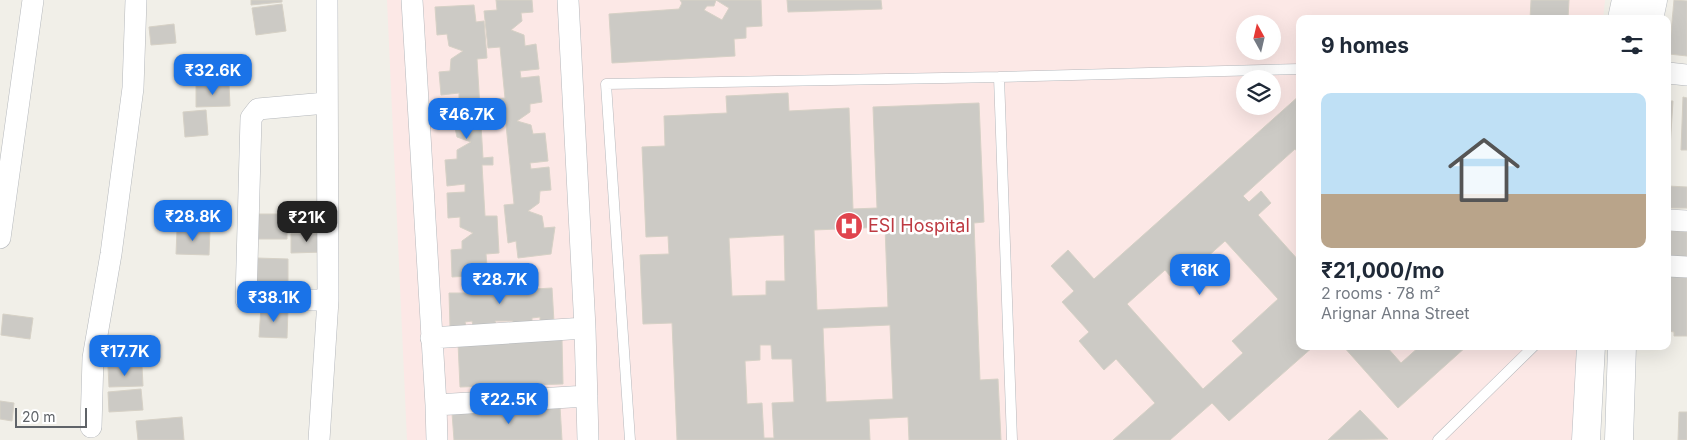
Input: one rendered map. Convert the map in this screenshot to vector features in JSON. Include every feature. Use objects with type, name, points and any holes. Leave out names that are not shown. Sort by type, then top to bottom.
[{"type":"main road","points":[[1623,15],[1626,0]]},
{"type":"main road","points":[[1649,15],[1653,0]]},
{"type":"main road","points":[[1586,440],[1591,350]]},
{"type":"main road","points":[[1619,440],[1622,350]]},
{"type":"street","points":[[0,238],[32,0]]},
{"type":"street","points":[[91,426],[93,358],[111,254],[133,88],[136,0]]},
{"type":"street","points":[[319,440],[328,300],[327,0]]},
{"type":"street","points":[[412,0],[437,440]]},
{"type":"street","points":[[568,0],[585,328],[588,440]]},
{"type":"street","points":[[1671,73],[1687,75]]},
{"type":"street","points":[[326,103],[258,109],[251,118],[246,300],[328,300]]},
{"type":"street","points":[[1671,220],[1687,221]]},
{"type":"street","points":[[1671,266],[1687,267]]},
{"type":"street","points":[[431,338],[585,328]]},
{"type":"street","points":[[436,404],[586,396]]},
{"type":"lane","points":[[630,440],[606,84],[1296,69]]},
{"type":"lane","points":[[999,77],[1012,440]]},
{"type":"lane","points":[[1438,440],[1530,350]]},
{"type":"shaded area","name":"ESI Hospital","points":[[387,0],[1605,0],[1603,15],[1296,15],[1296,350],[1579,350],[1572,440],[407,440]]},
{"type":"building","points":[[251,0],[282,0],[282,2],[251,5]]},
{"type":"building","points":[[496,0],[532,0],[533,12],[521,13],[522,21],[511,30],[524,35],[525,46],[536,44],[539,69],[520,71],[521,78],[539,76],[542,102],[530,104],[530,112],[517,121],[531,125],[533,134],[545,133],[548,161],[530,163],[531,169],[549,167],[551,190],[540,191],[539,203],[528,211],[542,216],[544,228],[555,227],[551,254],[518,258],[516,241],[508,243],[504,205],[514,204],[504,105],[494,107],[493,99],[505,98],[500,47],[488,48],[484,11],[497,10]]},
{"type":"building","points":[[680,0],[716,0],[761,0],[762,26],[746,27],[746,38],[734,39],[735,56],[612,63],[609,14],[679,9],[682,3]],"holes":[[[716,0],[729,8],[722,20],[704,10],[707,6],[714,6]]]},
{"type":"building","points":[[787,0],[881,0],[882,9],[788,12]]},
{"type":"building","points":[[1531,0],[1569,0],[1568,15],[1530,15]]},
{"type":"building","points":[[1674,0],[1687,1],[1687,56],[1671,54]]},
{"type":"building","points":[[282,4],[286,31],[256,35],[252,8]]},
{"type":"building","points":[[474,5],[476,22],[484,21],[487,58],[477,59],[483,158],[493,157],[493,165],[482,165],[485,216],[497,216],[499,253],[486,254],[488,278],[470,280],[470,276],[452,277],[451,250],[462,249],[462,241],[473,233],[460,227],[460,217],[448,218],[447,193],[465,192],[465,184],[447,186],[445,160],[457,159],[457,150],[471,142],[457,137],[455,128],[443,128],[441,101],[459,100],[459,93],[441,95],[439,72],[450,71],[451,59],[463,51],[449,46],[447,34],[437,35],[435,7]]},
{"type":"building","points":[[174,24],[176,43],[151,45],[149,27]]},
{"type":"building","points":[[229,84],[230,106],[196,107],[196,85]]},
{"type":"building","points":[[788,93],[789,111],[849,108],[853,209],[877,208],[873,107],[979,103],[984,222],[974,223],[980,380],[998,379],[1001,440],[909,440],[908,417],[869,419],[870,440],[677,440],[672,323],[643,324],[640,255],[669,254],[668,236],[646,237],[642,147],[665,146],[664,116],[727,113],[726,96]],"holes":[[[885,227],[888,307],[817,310],[814,230]],[[784,235],[785,281],[766,281],[766,295],[732,296],[729,238]],[[890,325],[893,399],[826,402],[823,328]],[[760,345],[771,345],[772,359],[792,359],[794,402],[772,403],[774,438],[764,438],[762,403],[747,404],[745,361],[760,360]]]},
{"type":"building","points":[[1683,97],[1687,98],[1687,150],[1681,150]]},
{"type":"building","points":[[1296,99],[1296,150],[1295,149],[1243,196],[1249,202],[1261,191],[1271,203],[1258,215],[1296,258],[1296,350],[1309,350],[1229,421],[1212,403],[1170,440],[1113,440],[1155,403],[1116,359],[1104,370],[1079,341],[1089,332],[1062,302],[1074,291],[1051,266],[1068,250],[1094,279],[1278,115],[1281,115],[1281,112]],"holes":[[[1225,241],[1278,299],[1232,341],[1243,353],[1203,389],[1127,304],[1165,270],[1177,284]]]},
{"type":"building","points":[[1671,101],[1673,101],[1671,132]]},
{"type":"building","points":[[206,110],[208,135],[185,137],[183,112]]},
{"type":"building","points":[[1671,186],[1687,187],[1687,208],[1671,208]]},
{"type":"building","points":[[256,214],[287,214],[287,239],[256,239]]},
{"type":"building","points":[[177,230],[210,230],[209,255],[176,254]]},
{"type":"building","points":[[1671,231],[1687,232],[1687,259],[1671,258]]},
{"type":"building","points":[[323,233],[324,252],[291,253],[291,234]]},
{"type":"building","points":[[257,258],[288,259],[288,284],[257,284]]},
{"type":"building","points":[[1671,271],[1687,272],[1687,336],[1674,336],[1674,332],[1671,332]]},
{"type":"building","points":[[518,280],[518,290],[552,288],[554,322],[540,323],[540,317],[532,318],[532,323],[513,324],[513,321],[495,321],[496,325],[473,326],[472,321],[465,322],[466,326],[450,327],[449,293],[469,293],[469,283]]},
{"type":"building","points":[[261,307],[288,309],[287,338],[259,337]]},
{"type":"building","points":[[3,314],[33,318],[30,339],[1,335]]},
{"type":"building","points":[[562,339],[563,384],[460,387],[458,343]]},
{"type":"building","points":[[1347,350],[1390,350],[1401,363],[1416,350],[1463,350],[1398,408]]},
{"type":"building","points":[[142,366],[143,386],[109,387],[108,367]]},
{"type":"building","points":[[141,389],[143,410],[109,412],[108,392]]},
{"type":"building","points":[[0,401],[14,403],[12,421],[0,419]]},
{"type":"building","points":[[560,406],[562,440],[454,440],[452,413]]},
{"type":"building","points":[[1360,410],[1388,439],[1328,440]]},
{"type":"building","points":[[1679,412],[1687,412],[1687,440],[1678,440]]},
{"type":"building","points":[[182,417],[184,440],[138,440],[136,421]]},
{"type":"place","name":"ESI Hospital","points":[[849,226]]}]
